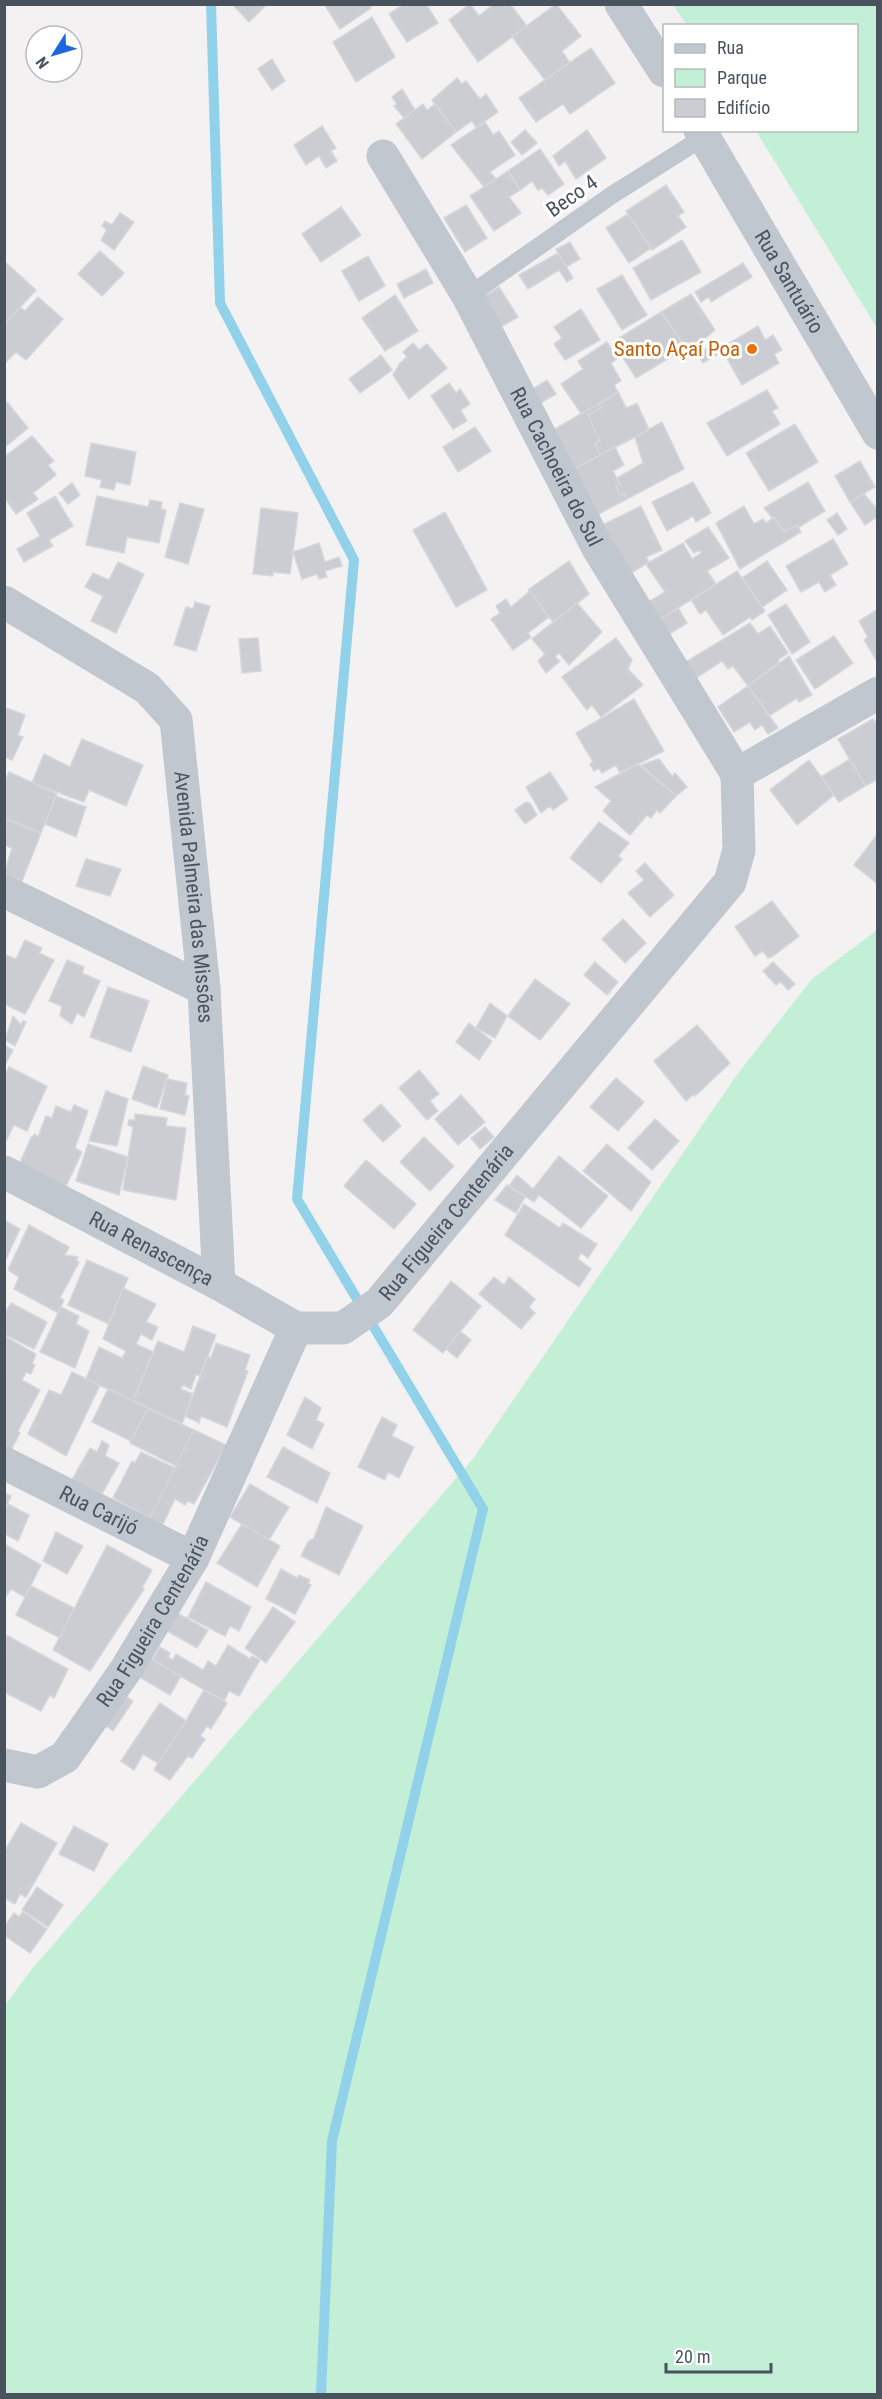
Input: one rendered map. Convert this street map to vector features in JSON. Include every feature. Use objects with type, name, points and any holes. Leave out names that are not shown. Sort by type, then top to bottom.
[{"type":"street","points":[[621,4],[663,69]]},
{"type":"street","name":"Rua Santuário","points":[[702,134],[878,433]]},
{"type":"street","name":"Rua Cachoeira do Sul","points":[[383,156],[468,296],[598,548],[737,774]]},
{"type":"street","name":"Avenida Palmeira das Missões","points":[[4,602],[147,688],[176,720],[204,989],[219,1284]]},
{"type":"street","points":[[737,774],[878,693]]},
{"type":"street","name":"Rua Figueira Centenária","points":[[4,1765],[38,1772],[65,1757],[125,1671],[193,1557],[297,1328],[343,1328],[379,1302],[730,882],[739,850],[737,774]]},
{"type":"street","points":[[4,891],[204,989]]},
{"type":"street","name":"Rua Renascença","points":[[4,1172],[219,1284],[297,1328]]},
{"type":"street","name":"Rua Carijó","points":[[4,1463],[193,1557]]},
{"type":"lane","name":"Beco 4","points":[[468,296],[702,134]]},
{"type":"green space","points":[[673,5],[877,5],[877,328],[757,132],[858,132],[858,24],[686,24]]},
{"type":"green space","points":[[877,930],[877,2394],[5,2394],[5,2005],[32,1969],[472,1460],[736,1076],[812,979]]},
{"type":"building","points":[[232,4],[267,4],[249,22]]},
{"type":"building","points":[[324,4],[369,4],[371,8],[340,29]]},
{"type":"building","points":[[404,4],[426,4],[438,23],[407,42],[389,14]]},
{"type":"building","points":[[470,4],[479,16],[494,4],[510,4],[527,26],[478,62],[449,20]]},
{"type":"building","points":[[556,4],[581,36],[562,51],[570,63],[545,80],[512,37]]},
{"type":"building","points":[[372,17],[395,57],[356,82],[333,42]]},
{"type":"building","points":[[591,48],[615,83],[570,114],[563,104],[536,122],[519,98]]},
{"type":"building","points":[[272,59],[285,81],[272,90],[258,69]]},
{"type":"building","points":[[457,78],[462,84],[466,81],[480,99],[486,94],[498,112],[476,127],[472,121],[456,132],[432,100]]},
{"type":"building","points":[[402,89],[415,110],[404,118],[394,106],[397,104],[392,97]]},
{"type":"building","points":[[423,104],[427,110],[435,104],[456,132],[422,159],[396,124]]},
{"type":"building","points":[[485,122],[493,135],[499,131],[515,155],[490,172],[496,179],[484,187],[451,145]]},
{"type":"building","points":[[322,126],[336,148],[331,151],[337,161],[326,168],[319,156],[306,165],[294,145]]},
{"type":"building","points":[[525,130],[537,143],[522,155],[511,142]]},
{"type":"building","points":[[587,130],[606,158],[576,179],[565,161],[559,166],[553,156]]},
{"type":"building","points":[[540,149],[564,184],[548,195],[542,188],[538,190],[532,181],[520,190],[508,171]]},
{"type":"building","points":[[508,171],[520,190],[509,197],[521,213],[494,231],[470,196]]},
{"type":"building","points":[[666,185],[684,212],[678,216],[686,227],[652,250],[626,211]]},
{"type":"building","points":[[466,205],[487,238],[465,252],[444,218]]},
{"type":"building","points":[[341,207],[361,235],[321,262],[302,234]]},
{"type":"building","points":[[120,213],[134,222],[114,250],[101,240],[107,230],[102,226],[105,221],[112,225]]},
{"type":"building","points":[[628,214],[651,248],[629,263],[606,228]]},
{"type":"building","points":[[682,240],[701,272],[651,300],[633,268]]},
{"type":"building","points":[[570,242],[580,259],[566,267],[556,249]]},
{"type":"building","points":[[100,251],[124,273],[102,296],[78,274]]},
{"type":"building","points":[[558,253],[573,278],[567,282],[559,270],[528,289],[519,275]]},
{"type":"building","points":[[368,256],[385,286],[359,301],[342,271]]},
{"type":"building","points":[[4,261],[36,290],[4,325]]},
{"type":"building","points":[[743,263],[752,277],[711,302],[709,297],[701,302],[695,292]]},
{"type":"building","points":[[426,269],[433,283],[404,298],[397,284]]},
{"type":"building","points":[[622,275],[647,315],[622,330],[597,289]]},
{"type":"building","points":[[499,287],[518,317],[495,330],[477,301]]},
{"type":"building","points":[[691,294],[715,330],[689,352],[661,312]]},
{"type":"building","points":[[395,295],[418,331],[385,351],[362,318]]},
{"type":"building","points":[[38,297],[63,319],[26,360],[16,352],[4,364],[4,325],[20,307],[25,311]]},
{"type":"building","points":[[581,309],[600,340],[565,360],[554,344],[562,338],[554,327]]},
{"type":"building","points":[[661,312],[686,348],[636,378],[620,353],[626,350],[619,338]]},
{"type":"building","points":[[758,326],[765,340],[773,335],[782,350],[774,354],[779,363],[742,385],[721,348]]},
{"type":"building","points":[[607,342],[617,359],[611,363],[621,381],[614,385],[618,392],[582,415],[561,384],[583,369],[578,361]]},
{"type":"building","points":[[413,343],[419,350],[427,344],[447,368],[409,399],[393,375],[400,363],[407,357],[403,352]]},
{"type":"building","points":[[712,345],[718,354],[703,363],[697,354]]},
{"type":"building","points":[[381,355],[392,370],[360,393],[349,379]]},
{"type":"building","points":[[547,380],[556,394],[534,407],[526,393]]},
{"type":"building","points":[[449,383],[456,393],[460,389],[470,404],[461,410],[467,421],[453,429],[431,396]]},
{"type":"building","points":[[767,390],[778,408],[772,411],[780,424],[727,456],[707,423]]},
{"type":"building","points":[[618,392],[626,408],[637,404],[649,430],[570,471],[550,432]]},
{"type":"building","points":[[618,392],[626,408],[637,404],[649,430],[600,455],[595,443],[600,441],[588,415],[601,408],[599,404]]},
{"type":"building","points":[[7,402],[28,428],[4,448],[4,404]]},
{"type":"building","points":[[662,422],[684,469],[627,499],[624,494],[620,496],[616,486],[620,484],[617,478],[643,463],[635,437]]},
{"type":"building","points":[[795,424],[818,462],[769,491],[746,453]]},
{"type":"building","points":[[475,427],[491,451],[458,472],[443,447]]},
{"type":"building","points":[[32,436],[54,461],[48,465],[56,475],[33,493],[38,499],[16,514],[4,497],[4,457]]},
{"type":"building","points":[[91,443],[136,452],[130,485],[116,482],[114,490],[100,487],[102,480],[85,476]]},
{"type":"building","points":[[615,447],[624,465],[613,471],[620,484],[616,486],[620,496],[624,494],[627,499],[593,517],[570,471]]},
{"type":"building","points":[[860,461],[875,487],[850,502],[835,476]]},
{"type":"building","points":[[693,482],[711,513],[696,522],[693,516],[667,531],[652,502]]},
{"type":"building","points":[[808,482],[825,511],[799,527],[797,525],[784,532],[764,508]]},
{"type":"building","points":[[72,483],[80,495],[68,504],[59,493]]},
{"type":"building","points":[[864,494],[878,510],[878,516],[865,525],[850,502]]},
{"type":"building","points":[[55,496],[73,526],[49,540],[53,546],[24,562],[17,549],[40,536],[27,513]]},
{"type":"building","points":[[97,496],[148,507],[150,500],[162,502],[161,509],[166,510],[159,543],[127,537],[124,553],[86,545]]},
{"type":"building","points":[[180,503],[204,509],[188,564],[165,557]]},
{"type":"building","points":[[641,506],[662,550],[646,557],[649,562],[623,578],[598,527]]},
{"type":"building","points":[[744,506],[754,524],[763,519],[766,523],[774,517],[784,532],[797,525],[801,532],[740,569],[716,523]]},
{"type":"building","points":[[261,508],[298,513],[290,574],[273,572],[273,576],[253,574]]},
{"type":"building","points":[[445,512],[487,590],[456,607],[413,530]]},
{"type":"building","points":[[837,513],[847,529],[838,535],[827,520]]},
{"type":"building","points":[[708,527],[729,558],[707,571],[716,584],[648,627],[637,609],[665,592],[646,564],[683,543],[692,559],[701,553],[700,550],[694,553],[685,541]]},
{"type":"building","points":[[833,539],[848,564],[830,575],[836,585],[825,592],[819,582],[801,592],[786,566]]},
{"type":"building","points":[[319,543],[325,562],[339,557],[342,566],[325,571],[327,577],[319,579],[317,574],[302,579],[293,552]]},
{"type":"building","points":[[569,561],[589,594],[553,622],[528,590]]},
{"type":"building","points":[[767,561],[787,590],[762,607],[742,578]]},
{"type":"building","points":[[118,562],[144,574],[116,633],[91,621],[103,596],[85,587],[93,573],[109,580]]},
{"type":"building","points":[[737,571],[765,611],[752,620],[750,617],[723,635],[706,610],[700,614],[691,600]]},
{"type":"building","points":[[530,591],[549,617],[528,633],[531,637],[513,650],[491,619],[500,613],[496,606],[506,599],[511,607]]},
{"type":"building","points":[[195,602],[210,606],[196,651],[174,645],[186,607],[193,609]]},
{"type":"building","points":[[577,603],[602,632],[569,665],[559,653],[555,657],[560,661],[546,673],[538,661],[545,654],[532,639]]},
{"type":"building","points":[[786,604],[810,642],[792,654],[768,615]]},
{"type":"building","points":[[678,608],[687,623],[660,640],[651,626]]},
{"type":"building","points":[[878,609],[878,663],[864,640],[868,637],[859,621]]},
{"type":"building","points":[[750,623],[758,634],[770,626],[788,653],[748,686],[733,666],[728,669],[722,661],[684,686],[674,669]]},
{"type":"building","points":[[834,636],[853,663],[815,689],[796,660]]},
{"type":"building","points":[[258,638],[261,671],[242,673],[239,639]]},
{"type":"building","points":[[616,638],[632,660],[628,669],[643,685],[601,717],[592,705],[587,710],[562,677]]},
{"type":"building","points":[[789,656],[812,695],[799,702],[797,698],[769,716],[748,686]]},
{"type":"building","points":[[748,686],[778,728],[768,734],[762,725],[755,730],[750,722],[734,732],[718,707]]},
{"type":"building","points":[[634,699],[664,751],[620,773],[616,765],[602,773],[599,768],[594,771],[590,764],[593,762],[576,733]]},
{"type":"building","points":[[4,707],[25,715],[18,735],[23,737],[12,760],[4,757]]},
{"type":"building","points":[[873,719],[878,725],[878,779],[865,786],[838,739]]},
{"type":"building","points":[[82,739],[143,765],[126,806],[89,790],[84,802],[32,783],[44,754],[70,767]]},
{"type":"building","points":[[659,759],[672,776],[675,773],[687,787],[676,796],[641,765]]},
{"type":"building","points":[[850,759],[865,786],[839,802],[821,777]]},
{"type":"building","points":[[809,760],[834,795],[797,825],[770,790]]},
{"type":"building","points":[[638,764],[676,796],[660,813],[657,810],[651,818],[647,815],[630,835],[603,811],[611,801],[595,787]]},
{"type":"building","points":[[9,772],[57,794],[41,833],[4,818],[4,784]]},
{"type":"building","points":[[550,772],[568,799],[553,810],[550,806],[541,813],[526,787]]},
{"type":"building","points":[[56,796],[86,807],[76,837],[45,824]]},
{"type":"building","points":[[526,802],[530,803],[537,815],[525,824],[515,810]]},
{"type":"building","points":[[6,819],[41,833],[22,881],[4,874],[12,848],[4,845]]},
{"type":"building","points":[[599,822],[629,843],[618,856],[622,859],[601,883],[570,858]]},
{"type":"building","points":[[876,836],[878,837],[878,884],[854,865]]},
{"type":"building","points":[[86,859],[121,869],[110,896],[76,886]]},
{"type":"building","points":[[645,863],[674,895],[650,917],[628,893],[644,880],[636,871]]},
{"type":"building","points":[[772,901],[799,936],[773,956],[768,958],[763,951],[755,956],[735,927]]},
{"type":"building","points":[[623,919],[646,943],[625,963],[602,939]]},
{"type":"building","points":[[25,940],[42,948],[39,953],[54,960],[25,1014],[4,1004],[4,954],[16,959]]},
{"type":"building","points":[[67,960],[84,967],[82,973],[100,981],[84,1017],[77,1013],[72,1024],[60,1016],[62,1006],[49,1001]]},
{"type":"building","points":[[595,962],[618,982],[607,995],[584,975]]},
{"type":"building","points":[[773,962],[795,984],[788,990],[781,982],[776,985],[763,971]]},
{"type":"building","points":[[535,979],[570,1004],[540,1040],[508,1016]]},
{"type":"building","points":[[108,987],[149,1001],[131,1052],[90,1037]]},
{"type":"building","points":[[490,1003],[507,1016],[495,1038],[476,1028]]},
{"type":"building","points":[[13,1016],[21,1025],[23,1021],[26,1022],[15,1046],[5,1040]]},
{"type":"building","points":[[469,1023],[492,1041],[479,1060],[456,1042]]},
{"type":"building","points":[[697,1025],[730,1063],[695,1096],[694,1094],[686,1101],[654,1061]]},
{"type":"building","points":[[4,1045],[13,1050],[4,1067]]},
{"type":"building","points":[[143,1066],[168,1075],[157,1108],[132,1099]]},
{"type":"building","points":[[9,1067],[47,1086],[27,1131],[14,1125],[5,1143],[4,1078]]},
{"type":"building","points":[[419,1070],[439,1094],[430,1101],[438,1111],[427,1120],[399,1088]]},
{"type":"building","points":[[616,1078],[644,1102],[618,1131],[590,1107]]},
{"type":"building","points":[[167,1079],[187,1083],[185,1095],[189,1096],[185,1115],[160,1109]]},
{"type":"building","points":[[106,1091],[128,1099],[117,1146],[89,1141]]},
{"type":"building","points":[[461,1095],[485,1122],[458,1145],[435,1119]]},
{"type":"building","points":[[381,1104],[401,1126],[383,1142],[363,1120]]},
{"type":"building","points":[[74,1105],[88,1111],[75,1148],[82,1152],[66,1186],[20,1163],[31,1138],[35,1134],[38,1137],[46,1116],[52,1118],[56,1106],[71,1112]]},
{"type":"building","points":[[135,1114],[167,1118],[166,1126],[186,1128],[176,1200],[123,1190],[133,1127],[128,1125],[129,1120],[135,1120]]},
{"type":"building","points":[[655,1119],[679,1141],[652,1170],[628,1148]]},
{"type":"building","points":[[485,1127],[494,1137],[480,1149],[471,1138]]},
{"type":"building","points":[[424,1137],[454,1166],[430,1191],[400,1162]]},
{"type":"building","points":[[88,1144],[128,1157],[119,1195],[76,1181]]},
{"type":"building","points":[[607,1144],[651,1182],[631,1211],[583,1171]]},
{"type":"building","points":[[559,1156],[608,1196],[581,1228],[539,1195],[534,1202],[509,1186],[517,1175],[533,1189]]},
{"type":"building","points":[[366,1160],[416,1204],[394,1229],[344,1186]]},
{"type":"building","points":[[507,1185],[525,1197],[516,1213],[495,1200]]},
{"type":"building","points":[[524,1204],[560,1228],[563,1223],[597,1244],[588,1258],[581,1253],[578,1259],[591,1269],[579,1287],[505,1235]]},
{"type":"building","points":[[4,1220],[20,1229],[4,1263]]},
{"type":"building","points":[[29,1225],[69,1247],[65,1255],[78,1257],[76,1260],[79,1262],[60,1298],[64,1300],[58,1313],[14,1289],[19,1277],[8,1270]]},
{"type":"building","points":[[87,1260],[128,1278],[109,1324],[68,1305]]},
{"type":"building","points":[[494,1277],[504,1285],[509,1277],[535,1299],[529,1307],[535,1313],[521,1329],[479,1294]]},
{"type":"building","points":[[451,1281],[481,1306],[443,1353],[413,1330]]},
{"type":"building","points":[[123,1288],[156,1304],[146,1322],[158,1327],[152,1340],[141,1334],[136,1344],[153,1352],[133,1401],[86,1379],[99,1347],[122,1358],[126,1351],[103,1339]]},
{"type":"building","points":[[11,1303],[47,1322],[34,1349],[4,1334],[4,1315]]},
{"type":"building","points":[[61,1307],[79,1316],[76,1324],[89,1331],[75,1368],[40,1352]]},
{"type":"building","points":[[193,1326],[216,1335],[200,1376],[196,1374],[191,1389],[183,1385],[181,1389],[193,1394],[182,1424],[133,1401],[158,1341],[184,1352]]},
{"type":"building","points":[[460,1331],[471,1340],[457,1358],[446,1349]]},
{"type":"building","points":[[6,1337],[36,1354],[31,1374],[26,1372],[22,1380],[40,1390],[18,1431],[20,1433],[9,1454],[4,1452]]},
{"type":"building","points":[[216,1343],[250,1355],[245,1370],[248,1371],[227,1427],[201,1416],[199,1423],[185,1416],[208,1356],[211,1358]]},
{"type":"building","points":[[72,1372],[100,1385],[66,1456],[28,1434],[49,1390],[61,1395]]},
{"type":"building","points":[[108,1389],[148,1408],[131,1441],[92,1422]]},
{"type":"building","points":[[305,1397],[321,1408],[316,1420],[324,1424],[312,1449],[287,1435]]},
{"type":"building","points":[[148,1408],[194,1430],[176,1466],[130,1443]]},
{"type":"building","points":[[382,1417],[397,1425],[392,1436],[414,1447],[399,1478],[388,1472],[385,1480],[358,1467]]},
{"type":"building","points":[[194,1430],[226,1445],[194,1504],[188,1501],[185,1505],[175,1499],[163,1524],[149,1519]]},
{"type":"building","points":[[102,1441],[109,1445],[105,1456],[119,1463],[102,1494],[72,1480],[90,1448],[97,1452]]},
{"type":"building","points":[[283,1447],[330,1473],[317,1503],[267,1477]]},
{"type":"building","points":[[141,1452],[175,1468],[150,1518],[113,1498],[132,1461],[135,1463]]},
{"type":"building","points":[[250,1484],[289,1507],[269,1540],[230,1517]]},
{"type":"building","points":[[4,1493],[11,1496],[4,1511]]},
{"type":"building","points":[[8,1504],[29,1515],[18,1541],[5,1534],[4,1538],[4,1511]]},
{"type":"building","points":[[326,1507],[363,1526],[339,1575],[301,1556],[308,1542],[314,1538]]},
{"type":"building","points":[[242,1524],[280,1546],[257,1587],[217,1563]]},
{"type":"building","points":[[56,1532],[83,1546],[67,1574],[43,1561]]},
{"type":"building","points":[[6,1545],[41,1565],[25,1597],[11,1589],[4,1599]]},
{"type":"building","points":[[107,1545],[152,1570],[142,1588],[144,1589],[90,1671],[53,1650]]},
{"type":"building","points":[[281,1569],[297,1578],[299,1575],[310,1580],[308,1583],[311,1585],[295,1614],[266,1599]]},
{"type":"building","points":[[206,1582],[251,1607],[239,1631],[230,1626],[225,1636],[188,1617]]},
{"type":"building","points":[[31,1586],[74,1608],[60,1638],[16,1615]]},
{"type":"building","points":[[273,1607],[295,1622],[266,1663],[245,1648]]},
{"type":"building","points":[[177,1613],[208,1630],[197,1648],[164,1629]]},
{"type":"building","points":[[6,1635],[68,1669],[54,1698],[50,1695],[41,1711],[4,1692]]},
{"type":"building","points":[[228,1645],[250,1659],[252,1656],[260,1660],[239,1696],[229,1691],[224,1701],[152,1660],[160,1647],[170,1653],[168,1657],[173,1660],[176,1654],[203,1670],[208,1661],[216,1666]]},
{"type":"building","points":[[147,1657],[181,1676],[170,1695],[136,1675]]},
{"type":"building","points":[[204,1690],[227,1703],[211,1729],[207,1726],[200,1736],[205,1739],[192,1758],[188,1756],[170,1780],[154,1770],[158,1763],[143,1754],[134,1770],[121,1761],[160,1703],[186,1721]]},
{"type":"building","points":[[125,1696],[133,1701],[113,1731],[94,1717]]},
{"type":"building","points":[[160,1703],[186,1721],[158,1763],[143,1754],[134,1770],[121,1761]]},
{"type":"building","points":[[21,1823],[57,1843],[26,1897],[20,1894],[15,1904],[4,1898],[4,1852]]},
{"type":"building","points":[[74,1826],[108,1844],[94,1871],[59,1854]]},
{"type":"building","points":[[37,1887],[63,1905],[48,1927],[22,1910]]},
{"type":"building","points":[[23,1912],[47,1929],[30,1953],[4,1935],[4,1927],[14,1913],[19,1917]]},
{"type":"waterway","points":[[211,4],[220,303],[354,560],[297,1199],[483,1509],[332,2141],[321,2394]]},
{"type":"place","name":"Santo Açaí Poa","points":[[752,349]]}]
